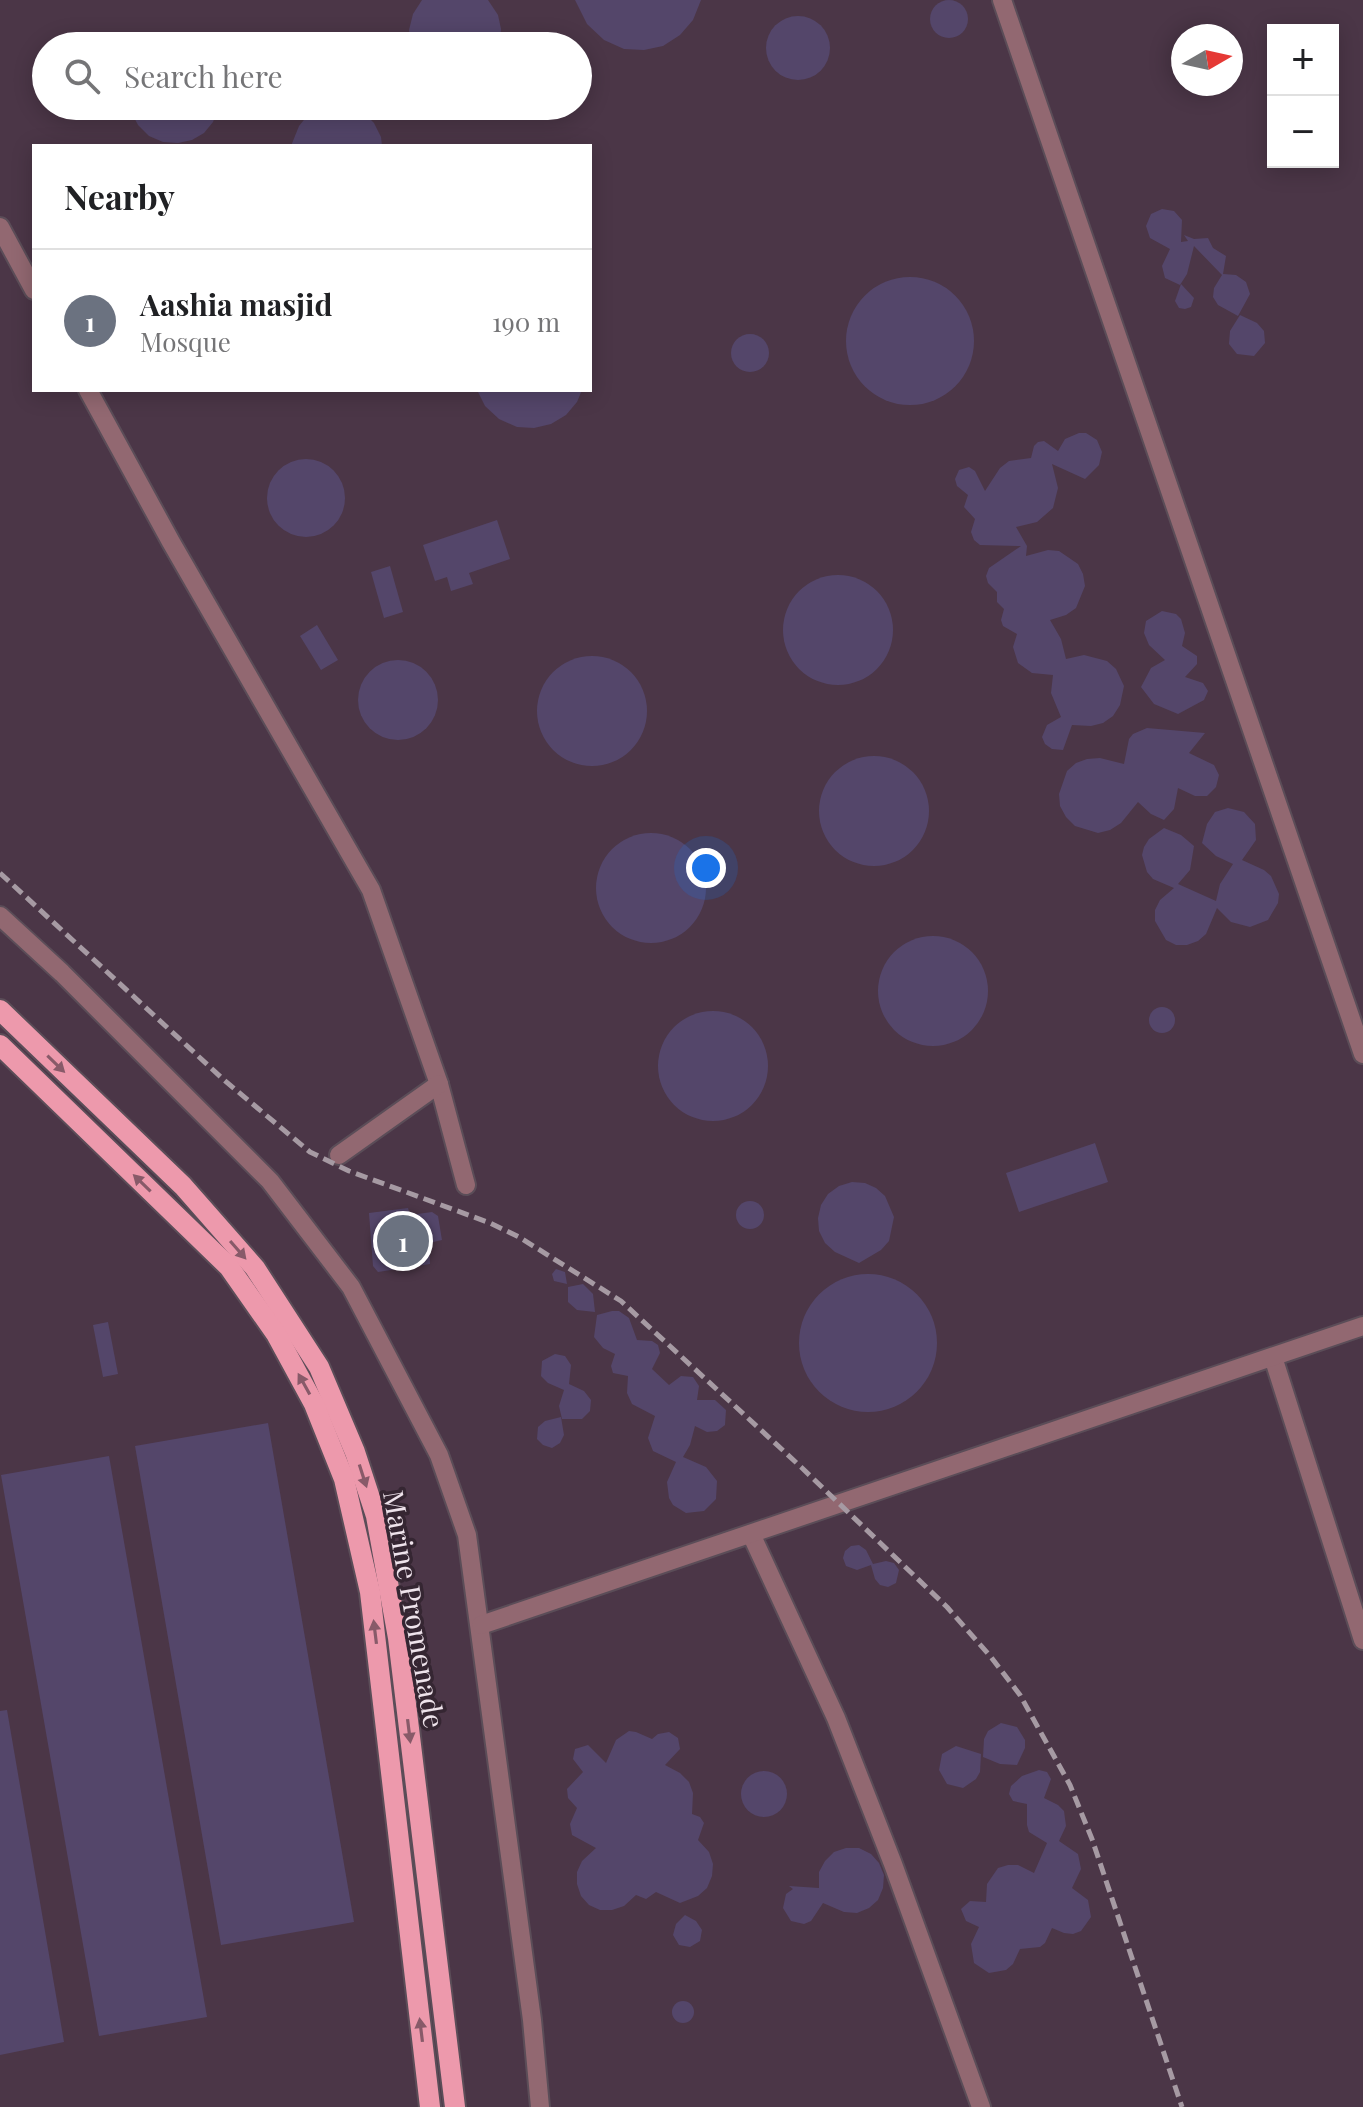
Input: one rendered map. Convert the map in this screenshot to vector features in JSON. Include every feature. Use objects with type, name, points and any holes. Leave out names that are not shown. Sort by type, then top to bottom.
[{"type":"main road","name":"Marine Promenade","points":[[0,1010],[183,1186],[255,1268],[319,1367],[355,1452],[376,1516],[398,1638],[455,2107]]},
{"type":"main road","name":"Marine Promenade","points":[[0,1045],[229,1267],[276,1334],[314,1404],[344,1479],[370,1592],[430,2107]]},
{"type":"street","points":[[1002,0],[1363,1054]]},
{"type":"street","points":[[0,227],[32,286]]},
{"type":"street","points":[[89,392],[171,542],[371,890],[439,1084],[466,1185]]},
{"type":"street","points":[[0,916],[62,973],[270,1181],[351,1287],[439,1455],[467,1535],[481,1625],[532,2020],[540,2107]]},
{"type":"street","points":[[339,1155],[439,1084]]},
{"type":"street","points":[[481,1625],[1363,1326]]},
{"type":"street","points":[[1273,1357],[1363,1640]]},
{"type":"street","points":[[751,1534],[836,1718],[893,1864],[981,2107]]},
{"type":"shaded area","points":[[0,0],[1363,0],[1363,2107],[0,2107]]},
{"type":"building","points":[[422,0],[488,0],[498,15],[501,32],[409,32],[413,14]]},
{"type":"building","points":[[575,0],[701,0],[693,20],[680,35],[663,46],[644,50],[624,49],[604,40],[587,24]]},
{"type":"building","points":[[949,0],[963,5],[968,19],[963,33],[949,38],[935,33],[930,19],[935,5]]},
{"type":"building","points":[[798,16],[816,22],[824,30],[830,48],[824,66],[816,74],[798,80],[780,74],[772,66],[766,48],[772,30],[780,22]]},
{"type":"building","points":[[135,120],[214,120],[204,133],[178,143],[163,142],[149,136]]},
{"type":"building","points":[[304,120],[371,120],[382,144],[292,144]]},
{"type":"building","points":[[1162,209],[1174,211],[1182,220],[1181,242],[1188,241],[1184,235],[1194,239],[1208,238],[1213,248],[1226,256],[1223,274],[1236,275],[1246,282],[1250,294],[1238,316],[1218,305],[1213,297],[1214,288],[1222,275],[1194,246],[1187,274],[1180,285],[1165,278],[1162,266],[1170,249],[1150,238],[1146,226],[1151,214]]},
{"type":"building","points":[[910,277],[934,282],[955,296],[969,317],[974,341],[969,365],[955,386],[934,400],[910,405],[886,400],[865,386],[851,365],[846,341],[851,317],[865,296],[886,282]]},
{"type":"building","points":[[1181,284],[1194,298],[1191,307],[1185,309],[1179,308],[1175,301]]},
{"type":"building","points":[[1240,315],[1257,323],[1264,331],[1265,343],[1254,356],[1237,354],[1229,344],[1230,331]]},
{"type":"building","points":[[750,334],[764,339],[769,353],[764,367],[750,372],[736,367],[731,353],[736,339]]},
{"type":"building","points":[[478,392],[581,392],[566,415],[551,424],[534,428],[517,427],[499,419],[485,406]]},
{"type":"building","points":[[1086,433],[1097,440],[1102,452],[1099,465],[1085,479],[1052,464],[1058,488],[1053,508],[1037,522],[1016,527],[1027,546],[1026,556],[1048,550],[1059,551],[1078,564],[1083,574],[1085,586],[1076,608],[1050,620],[1061,639],[1066,659],[1084,655],[1107,661],[1116,669],[1124,686],[1120,705],[1113,716],[1091,726],[1072,725],[1063,750],[1052,749],[1042,737],[1047,725],[1061,717],[1051,693],[1053,675],[1032,673],[1018,663],[1013,647],[1017,634],[1003,626],[1004,609],[997,602],[997,592],[986,576],[989,568],[1021,546],[980,545],[974,540],[971,532],[975,519],[964,507],[968,495],[957,486],[955,479],[959,470],[969,467],[975,471],[985,491],[1000,468],[1009,461],[1031,458],[1038,442],[1044,441],[1058,451],[1065,439]]},
{"type":"building","points":[[298,459],[314,459],[328,465],[339,476],[345,498],[339,520],[328,531],[314,537],[298,537],[284,531],[273,520],[267,506],[267,490],[273,476],[284,465]]},
{"type":"building","points":[[497,520],[510,559],[469,573],[473,584],[451,591],[447,577],[435,581],[423,545]]},
{"type":"building","points":[[390,566],[403,612],[384,618],[371,572]]},
{"type":"building","points":[[838,575],[859,579],[877,591],[889,609],[893,630],[889,651],[877,669],[859,681],[838,685],[817,681],[799,669],[787,651],[783,630],[787,609],[799,591],[817,579]]},
{"type":"building","points":[[1162,611],[1176,614],[1181,619],[1185,633],[1182,646],[1197,656],[1197,664],[1185,677],[1203,683],[1208,691],[1204,700],[1178,714],[1154,704],[1141,687],[1151,668],[1165,660],[1149,645],[1144,633],[1146,621]]},
{"type":"building","points":[[317,625],[338,660],[321,670],[300,636]]},
{"type":"building","points":[[592,656],[613,660],[631,672],[643,690],[647,711],[643,732],[631,750],[613,762],[592,766],[571,762],[553,750],[541,732],[537,711],[541,690],[553,672],[571,660]]},
{"type":"building","points":[[398,660],[426,672],[438,700],[426,728],[398,740],[370,728],[358,700],[370,672]]},
{"type":"building","points":[[1147,728],[1205,733],[1189,753],[1214,765],[1219,775],[1216,787],[1207,796],[1195,796],[1178,788],[1174,809],[1164,820],[1151,814],[1138,802],[1121,823],[1110,830],[1098,833],[1075,826],[1060,806],[1059,794],[1067,771],[1087,759],[1100,758],[1124,764],[1129,739]]},
{"type":"building","points":[[874,756],[895,760],[913,772],[925,790],[929,811],[925,832],[913,850],[895,862],[874,866],[853,862],[835,850],[823,832],[819,811],[823,790],[835,772],[853,760]]},
{"type":"building","points":[[1228,808],[1244,812],[1255,824],[1256,840],[1242,860],[1271,876],[1279,894],[1278,903],[1268,920],[1250,927],[1231,922],[1217,908],[1206,934],[1198,941],[1176,945],[1166,940],[1155,921],[1155,910],[1160,900],[1174,888],[1153,879],[1147,872],[1142,855],[1144,847],[1164,828],[1181,835],[1194,846],[1190,870],[1178,884],[1216,901],[1220,884],[1233,864],[1216,856],[1202,843],[1207,824],[1215,812]]},
{"type":"building","points":[[651,833],[672,837],[690,849],[702,867],[706,888],[702,909],[690,927],[672,939],[651,943],[630,939],[612,927],[600,909],[596,888],[600,867],[612,849],[630,837]]},
{"type":"building","points":[[933,936],[954,940],[972,952],[984,970],[988,991],[984,1012],[972,1030],[954,1042],[933,1046],[912,1042],[894,1030],[882,1012],[878,991],[882,970],[894,952],[912,940]]},
{"type":"building","points":[[1162,1007],[1171,1011],[1175,1020],[1171,1029],[1162,1033],[1153,1029],[1149,1020],[1153,1011]]},
{"type":"building","points":[[713,1011],[734,1015],[752,1027],[764,1045],[768,1066],[764,1087],[752,1105],[734,1117],[713,1121],[692,1117],[674,1105],[662,1087],[658,1066],[662,1045],[674,1027],[692,1015]]},
{"type":"building","points":[[1095,1143],[1108,1182],[1019,1212],[1006,1173]]},
{"type":"building","points":[[852,1182],[876,1188],[885,1196],[894,1217],[889,1241],[881,1250],[859,1263],[835,1252],[825,1243],[819,1231],[821,1205],[828,1194]]},
{"type":"building","points":[[750,1201],[760,1205],[764,1215],[760,1225],[750,1229],[740,1225],[736,1215],[740,1205]]},
{"type":"building","points":[[408,1208],[410,1215],[432,1212],[438,1216],[442,1240],[429,1243],[430,1264],[378,1272],[373,1266],[369,1213]]},
{"type":"building","points":[[556,1269],[565,1272],[567,1284],[554,1281],[552,1274]]},
{"type":"building","points":[[868,1274],[894,1280],[916,1295],[931,1317],[937,1343],[931,1369],[916,1391],[894,1406],[868,1412],[842,1406],[820,1391],[805,1369],[799,1343],[805,1317],[820,1295],[842,1280]]},
{"type":"building","points":[[583,1284],[593,1294],[595,1312],[577,1310],[568,1302],[568,1287]]},
{"type":"building","points":[[619,1311],[629,1318],[637,1340],[652,1341],[658,1345],[660,1353],[652,1369],[669,1385],[681,1376],[693,1377],[699,1386],[697,1400],[715,1400],[726,1410],[725,1425],[717,1431],[707,1432],[695,1426],[683,1457],[706,1467],[717,1481],[716,1499],[704,1511],[686,1513],[673,1505],[667,1482],[676,1462],[653,1451],[648,1438],[655,1416],[632,1404],[627,1393],[628,1376],[613,1373],[611,1366],[615,1354],[603,1348],[594,1337],[597,1315]]},
{"type":"building","points":[[108,1322],[118,1374],[103,1377],[93,1325]]},
{"type":"building","points":[[555,1354],[565,1356],[571,1365],[569,1384],[584,1391],[591,1400],[590,1411],[582,1419],[562,1419],[559,1406],[564,1390],[541,1376],[542,1361]]},
{"type":"building","points":[[561,1417],[564,1435],[560,1443],[552,1448],[543,1445],[537,1439],[538,1427],[545,1421]]},
{"type":"building","points":[[268,1423],[354,1922],[221,1945],[135,1446]]},
{"type":"building","points":[[109,1456],[207,2017],[99,2036],[1,1475]]},
{"type":"building","points":[[859,1545],[866,1550],[873,1564],[894,1563],[899,1570],[896,1583],[888,1587],[880,1585],[871,1565],[857,1570],[846,1566],[843,1558],[845,1551]]},
{"type":"building","points":[[7,1710],[64,2042],[0,2055],[0,1711]]},
{"type":"building","points":[[1001,1723],[1017,1727],[1025,1740],[1025,1748],[1017,1765],[1000,1764],[983,1757],[984,1739],[988,1731]]},
{"type":"building","points":[[629,1731],[652,1739],[669,1732],[678,1738],[680,1749],[665,1765],[689,1782],[693,1793],[692,1814],[704,1823],[698,1840],[709,1852],[713,1864],[712,1876],[707,1888],[698,1896],[680,1903],[656,1892],[646,1899],[636,1895],[624,1906],[612,1910],[600,1910],[589,1905],[581,1896],[577,1884],[577,1872],[582,1861],[596,1848],[572,1835],[570,1824],[577,1808],[568,1798],[567,1789],[583,1772],[573,1759],[575,1749],[588,1745],[606,1763],[616,1740]]},
{"type":"building","points":[[956,1746],[981,1754],[980,1772],[963,1788],[947,1784],[939,1770],[942,1754]]},
{"type":"building","points":[[1039,1770],[1047,1772],[1051,1779],[1044,1798],[1064,1811],[1066,1826],[1059,1841],[1078,1854],[1081,1869],[1072,1888],[1088,1900],[1091,1917],[1081,1931],[1073,1934],[1052,1928],[1040,1947],[1020,1949],[1013,1964],[1006,1970],[989,1973],[974,1963],[971,1944],[979,1927],[966,1921],[961,1909],[970,1901],[986,1902],[987,1884],[998,1868],[1018,1865],[1034,1873],[1047,1843],[1029,1832],[1027,1804],[1013,1801],[1009,1794],[1011,1786],[1022,1776]]},
{"type":"building","points":[[764,1771],[780,1778],[787,1794],[780,1810],[764,1817],[748,1810],[741,1794],[748,1778]]},
{"type":"building","points":[[859,1848],[879,1863],[884,1875],[878,1900],[857,1913],[844,1912],[823,1903],[811,1921],[804,1924],[791,1921],[783,1908],[786,1894],[793,1889],[789,1886],[819,1888],[819,1872],[825,1861],[834,1852]]},
{"type":"building","points":[[685,1915],[696,1921],[702,1930],[700,1941],[690,1947],[679,1945],[673,1935],[676,1924]]},
{"type":"building","points":[[683,2001],[691,2004],[694,2012],[691,2020],[683,2023],[675,2020],[672,2012],[675,2004]]},
{"type":"railway","points":[[0,873],[224,1080],[310,1152],[349,1171],[490,1223],[519,1237],[621,1301],[947,1607],[1020,1695],[1070,1785],[1092,1839],[1182,2107]]},
{"type":"place","name":"Aashia masjid","points":[[403,1241]]}]
